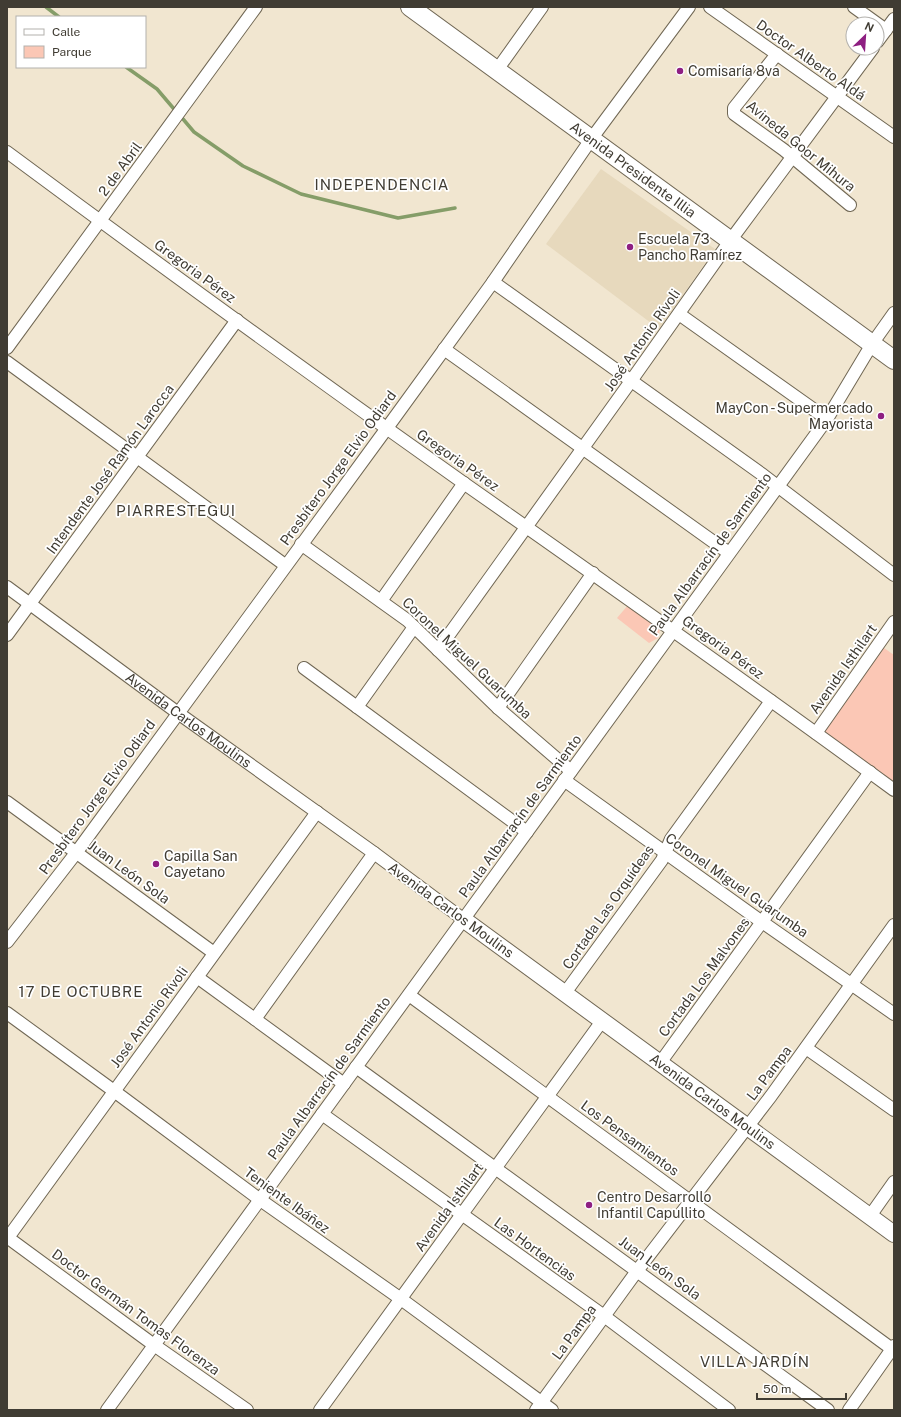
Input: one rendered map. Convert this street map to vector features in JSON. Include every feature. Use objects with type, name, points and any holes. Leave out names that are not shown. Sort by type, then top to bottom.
[{"type":"main road","name":"Avenida Presidente Illia","points":[[410,7],[592,138],[730,241],[894,360]]},
{"type":"street","name":"2 de Abril","points":[[7,348],[256,7]]},
{"type":"street","points":[[497,70],[542,7]]},
{"type":"street","name":"Presbítero Jorge Elvio Odiard","points":[[7,942],[76,853],[285,565],[387,428],[493,282],[592,138],[689,7]]},
{"type":"street","name":"Doctor Alberto Aldá","points":[[710,7],[894,137]]},
{"type":"street","points":[[854,7],[886,30],[894,19]]},
{"type":"street","name":"Avineda Goor Mihura","points":[[777,54],[734,111],[734,114],[792,157],[850,205]]},
{"type":"street","name":"José Antonio Rívoli","points":[[438,650],[631,382],[730,241],[867,56]]},
{"type":"street","name":"Gregoria Pérez","points":[[7,152],[387,428],[673,630],[894,790]]},
{"type":"street","points":[[493,282],[778,486],[894,575]]},
{"type":"street","name":"Paula Albarracín de Sarmiento","points":[[107,1410],[778,486],[826,419],[872,344],[894,313]]},
{"type":"street","points":[[679,314],[826,419]]},
{"type":"street","name":"Intendente José Ramón Larocca","points":[[7,635],[237,320]]},
{"type":"street","points":[[444,349],[729,553]]},
{"type":"street","points":[[7,362],[285,565]]},
{"type":"street","points":[[380,601],[464,483]]},
{"type":"street","name":"Coronel Miguel Guarumba","points":[[301,544],[407,620],[568,776],[665,853],[894,1014]]},
{"type":"street","points":[[498,708],[593,573]]},
{"type":"street","name":"Avenida Carlos Moulins","points":[[7,587],[178,713],[374,853],[894,1234]]},
{"type":"street","name":"Avenida Isthilart","points":[[816,733],[894,622]]},
{"type":"street","points":[[357,707],[414,627]]},
{"type":"street","points":[[304,668],[527,832]]},
{"type":"street","name":"Cortada Las Orquídeas","points":[[565,993],[662,860],[671,839],[771,701]]},
{"type":"street","name":"Cortada Los Malvones","points":[[660,1063],[870,772]]},
{"type":"street","name":"Juan León Sola","points":[[7,802],[214,953]]},
{"type":"street","name":"José Antonio Rívoli","points":[[7,1238],[317,812]]},
{"type":"street","points":[[255,1019],[374,853]]},
{"type":"street","name":"La Pampa","points":[[538,1406],[637,1271],[771,1096],[894,925]]},
{"type":"street","points":[[197,977],[344,1084]]},
{"type":"street","name":"Los Pensamientos","points":[[409,995],[893,1348]]},
{"type":"street","name":"Teniente Ibáñez","points":[[7,1013],[259,1199],[401,1299],[538,1406],[552,1410]]},
{"type":"street","name":"Avenida Isthilart","points":[[320,1410],[602,1021]]},
{"type":"street","points":[[806,1048],[894,1110]]},
{"type":"street","name":"Juan León Sola","points":[[356,1067],[828,1410]]},
{"type":"street","name":"Las Hortencias","points":[[322,1114],[604,1316],[730,1410]]},
{"type":"street","points":[[870,1216],[894,1182]]},
{"type":"street","name":"Doctor Germán Tomas Florenza","points":[[7,1238],[154,1345],[247,1410]]},
{"type":"street","points":[[848,1410],[893,1348]]},
{"type":"shaded area","name":"Escuela 73 Pancho Ramírez","points":[[601,169],[715,249],[659,329],[546,244]]},
{"type":"green space","points":[[629,604],[660,629],[658,638],[649,643],[617,618]]},
{"type":"green space","points":[[884,648],[894,655],[894,782],[823,731]]},
{"type":"waterway","points":[[46,7],[58,16]]},
{"type":"waterway","points":[[127,68],[157,89],[174,109]]},
{"type":"waterway","points":[[183,119],[194,132],[243,166],[301,194],[398,218],[455,208]]},
{"type":"place","name":"Comisaría 8va","points":[[680,71]]},
{"type":"place","name":"Escuela 73 Pancho Ramírez","points":[[630,247]]},
{"type":"place","name":"MayCon - Supermercado Mayorista","points":[[881,416]]},
{"type":"place","name":"Capilla San Cayetano","points":[[156,864]]},
{"type":"place","name":"Centro Desarrollo Infantil Capullito","points":[[589,1205]]},
{"type":"district","name":"INDEPENDENCIA","points":[[382,184]]},
{"type":"district","name":"PIARRESTEGUI","points":[[176,510]]},
{"type":"district","name":"17 DE OCTUBRE","points":[[81,991]]},
{"type":"district","name":"VILLA JARDÍN","points":[[755,1361]]}]
